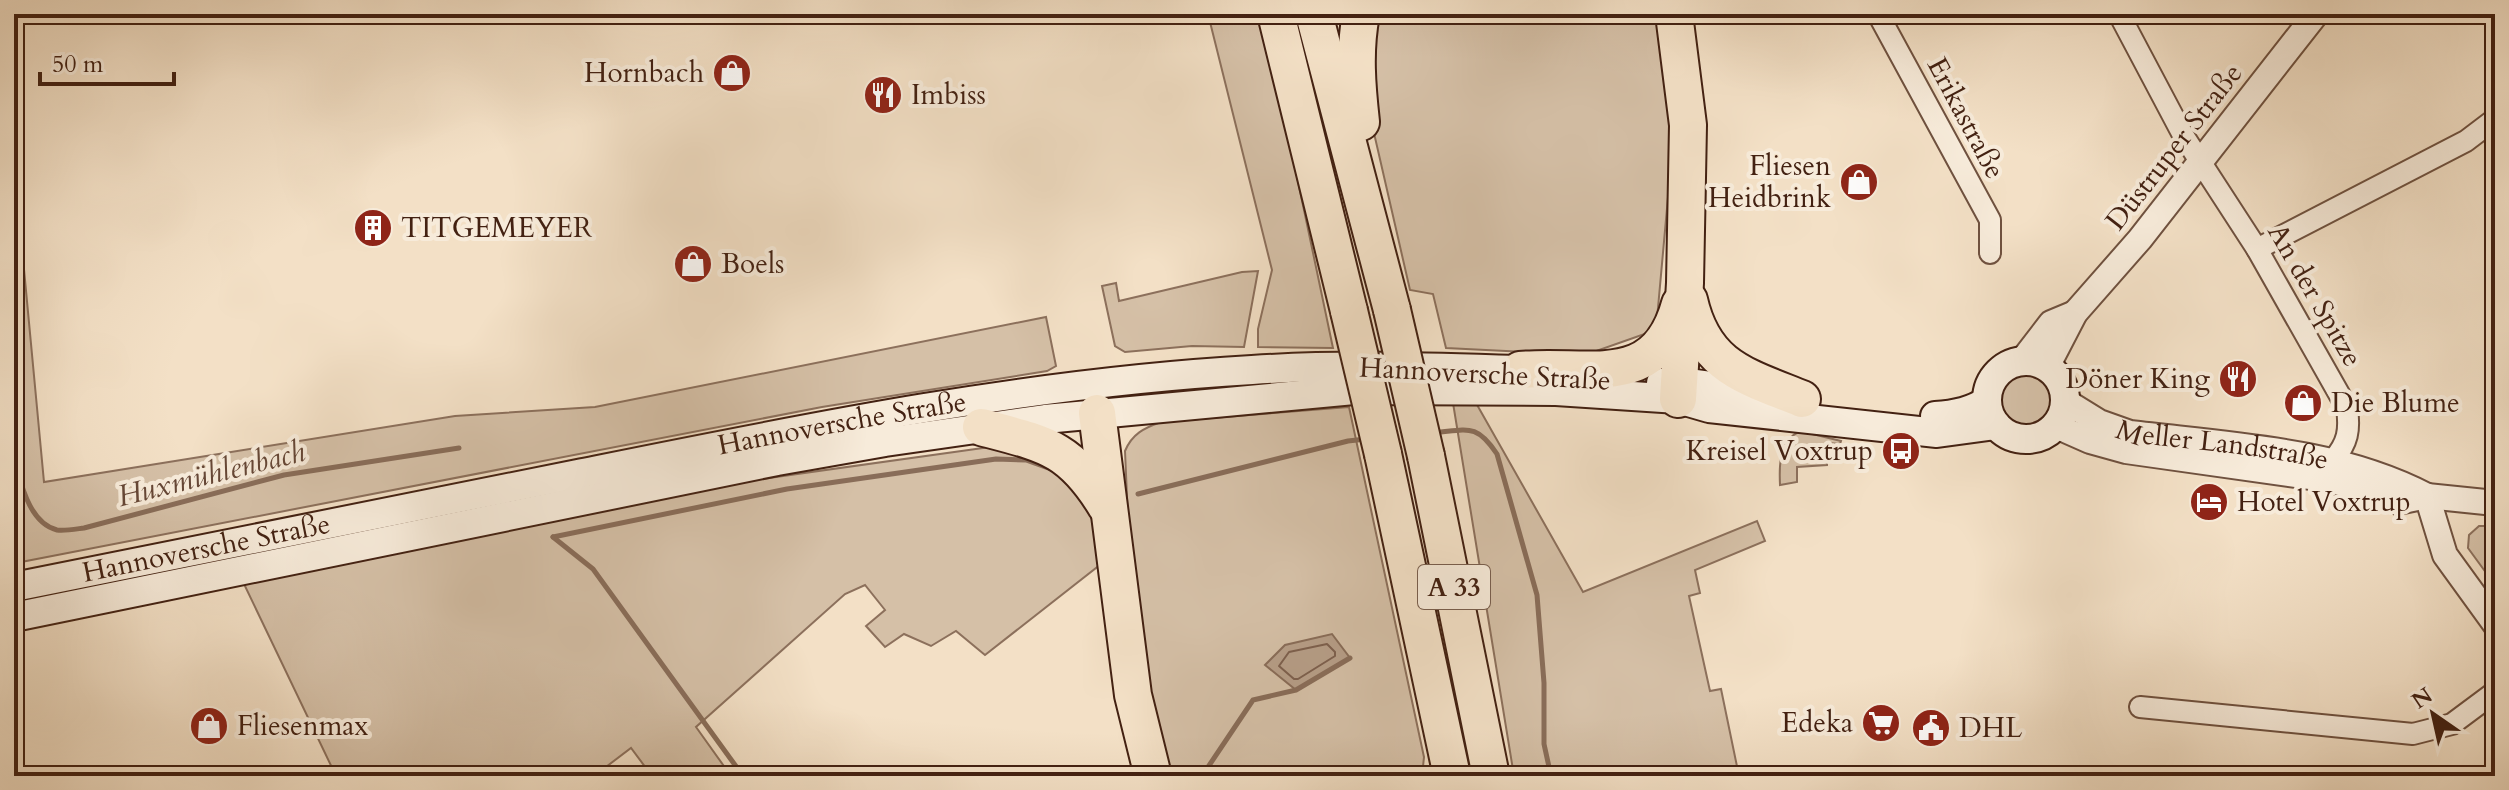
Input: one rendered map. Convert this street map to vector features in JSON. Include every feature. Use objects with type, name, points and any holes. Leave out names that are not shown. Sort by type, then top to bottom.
[{"type":"highway","name":"A 33","points":[[1276,14],[1383,454],[1452,776]]},
{"type":"highway","name":"A 33","points":[[1314,14],[1392,310],[1426,456],[1491,776]]},
{"type":"highway","points":[[1361,14],[1356,82],[1374,247]]},
{"type":"highway","points":[[1674,14],[1688,125],[1679,390]]},
{"type":"highway","points":[[1520,370],[1549,367],[1608,370],[1626,368],[1644,360],[1668,332],[1679,310],[1685,283]]},
{"type":"highway","points":[[1685,283],[1695,324],[1716,356],[1754,380],[1802,399]]},
{"type":"highway","points":[[1096,398],[1133,695],[1153,776]]},
{"type":"highway","points":[[981,427],[1032,441],[1063,454],[1088,475],[1109,509]]},
{"type":"highway","points":[[1428,663],[1428,776]]},
{"type":"main road","points":[[1679,390],[1802,399],[1933,416],[1978,408],[1991,413],[2014,438],[2025,439],[2047,433],[2061,413],[2063,388],[2057,376],[2034,364],[2000,371],[1988,390],[1991,413]]},
{"type":"main road","name":"Hannoversche Straße","points":[[14,617],[777,461],[981,427],[1096,398],[1253,370],[1350,366],[1520,370],[1547,377],[1679,390]]},
{"type":"main road","name":"Hannoversche Straße","points":[[14,587],[906,410],[1096,398],[1354,390],[1679,390]]},
{"type":"main road","points":[[1679,390],[1709,408],[1903,431],[1955,432],[1991,413]]},
{"type":"street","name":"Erikastraße","points":[[1878,14],[1990,220],[1990,253]]},
{"type":"street","name":"An der Spitze","points":[[2119,14],[2183,135],[2203,161],[2257,249],[2347,408],[2350,429],[2345,447],[2333,460]]},
{"type":"street","name":"Düstruper Straße","points":[[2034,364],[2203,161],[2316,14]]},
{"type":"street","points":[[2257,249],[2466,141],[2495,119]]},
{"type":"street","name":"Meller Landstraße","points":[[2061,413],[2130,433],[2333,460],[2402,483],[2427,496]]},
{"type":"street","name":"Meller Landstraße","points":[[2061,413],[2090,441],[2126,451],[2332,480],[2398,502],[2427,496],[2495,503]]},
{"type":"street","points":[[2427,496],[2445,555],[2495,624]]},
{"type":"street","points":[[2140,707],[2413,734],[2452,724],[2495,692]]},
{"type":"shaded area","points":[[1208,14],[1260,14],[1333,348],[1258,347],[1258,329],[1272,270]]},
{"type":"shaded area","points":[[1371,14],[1662,14],[1674,131],[1656,330],[1585,355],[1446,348],[1433,294],[1410,290],[1368,107]]},
{"type":"shaded area","points":[[14,163],[44,482],[455,416],[595,407],[1046,317],[1056,366],[1047,371],[822,407],[16,563]]},
{"type":"shaded area","points":[[1258,271],[1244,347],[1192,346],[1125,352],[1115,346],[1102,286],[1116,283],[1119,301]]},
{"type":"shaded area","points":[[2016,376],[2036,376],[2050,390],[2050,410],[2036,424],[2016,424],[2002,410],[2002,390]]},
{"type":"shaded area","points":[[1453,403],[1476,403],[1583,592],[1757,521],[1765,541],[1695,570],[1700,593],[1689,596],[1710,691],[1721,689],[1739,776],[1514,776]]},
{"type":"shaded area","points":[[1349,407],[1424,757],[1422,776],[1162,776],[1132,613],[1125,451],[1128,445],[1139,432],[1161,422]]},
{"type":"shaded area","points":[[1800,431],[1841,441],[1840,444],[1828,443],[1827,465],[1797,467],[1797,482],[1780,485],[1780,461],[1784,447]]},
{"type":"shaded area","points":[[990,447],[1043,453],[1092,508],[1101,564],[985,655],[956,631],[931,646],[904,634],[885,647],[866,626],[885,610],[865,585],[845,594],[696,727],[731,776],[652,776],[631,748],[594,776],[336,776],[244,584],[754,480]]},
{"type":"shaded area","points":[[2479,526],[2495,526],[2495,585],[2468,548],[2469,535]]},
{"type":"water","points":[[1332,634],[1350,658],[1296,690],[1265,665],[1285,645]]},
{"type":"waterway","points":[[1432,433],[1470,430],[1483,437],[1497,454],[1537,595],[1544,683],[1544,744],[1551,776]]},
{"type":"waterway","points":[[1138,494],[1366,439]]},
{"type":"waterway","name":"Huxmühlenbach","points":[[14,460],[33,511],[47,526],[63,530],[84,528],[284,475],[459,448]]},
{"type":"waterway","points":[[553,537],[787,489],[996,459],[1026,460],[1051,469]]},
{"type":"waterway","name":"Huxmühlenbach","points":[[553,537],[593,569],[743,776]]},
{"type":"waterway","points":[[1202,776],[1253,700],[1296,690],[1350,658]]},
{"type":"place","name":"Hornbach","points":[[732,73]]},
{"type":"place","name":"Imbiss","points":[[883,95]]},
{"type":"place","name":"Fliesen Heidbrink","points":[[1859,182]]},
{"type":"place","name":"TITGEMEYER","points":[[373,228]]},
{"type":"place","name":"Boels","points":[[693,264]]},
{"type":"place","name":"Döner King","points":[[2238,379]]},
{"type":"place","name":"Die Blume","points":[[2303,403]]},
{"type":"place","name":"Kreisel Voxtrup","points":[[1901,451]]},
{"type":"place","name":"Hotel Voxtrup","points":[[2209,502]]},
{"type":"place","name":"Edeka","points":[[1881,723]]},
{"type":"place","name":"Fliesenmax","points":[[209,726]]},
{"type":"place","name":"DHL","points":[[1931,728]]}]
